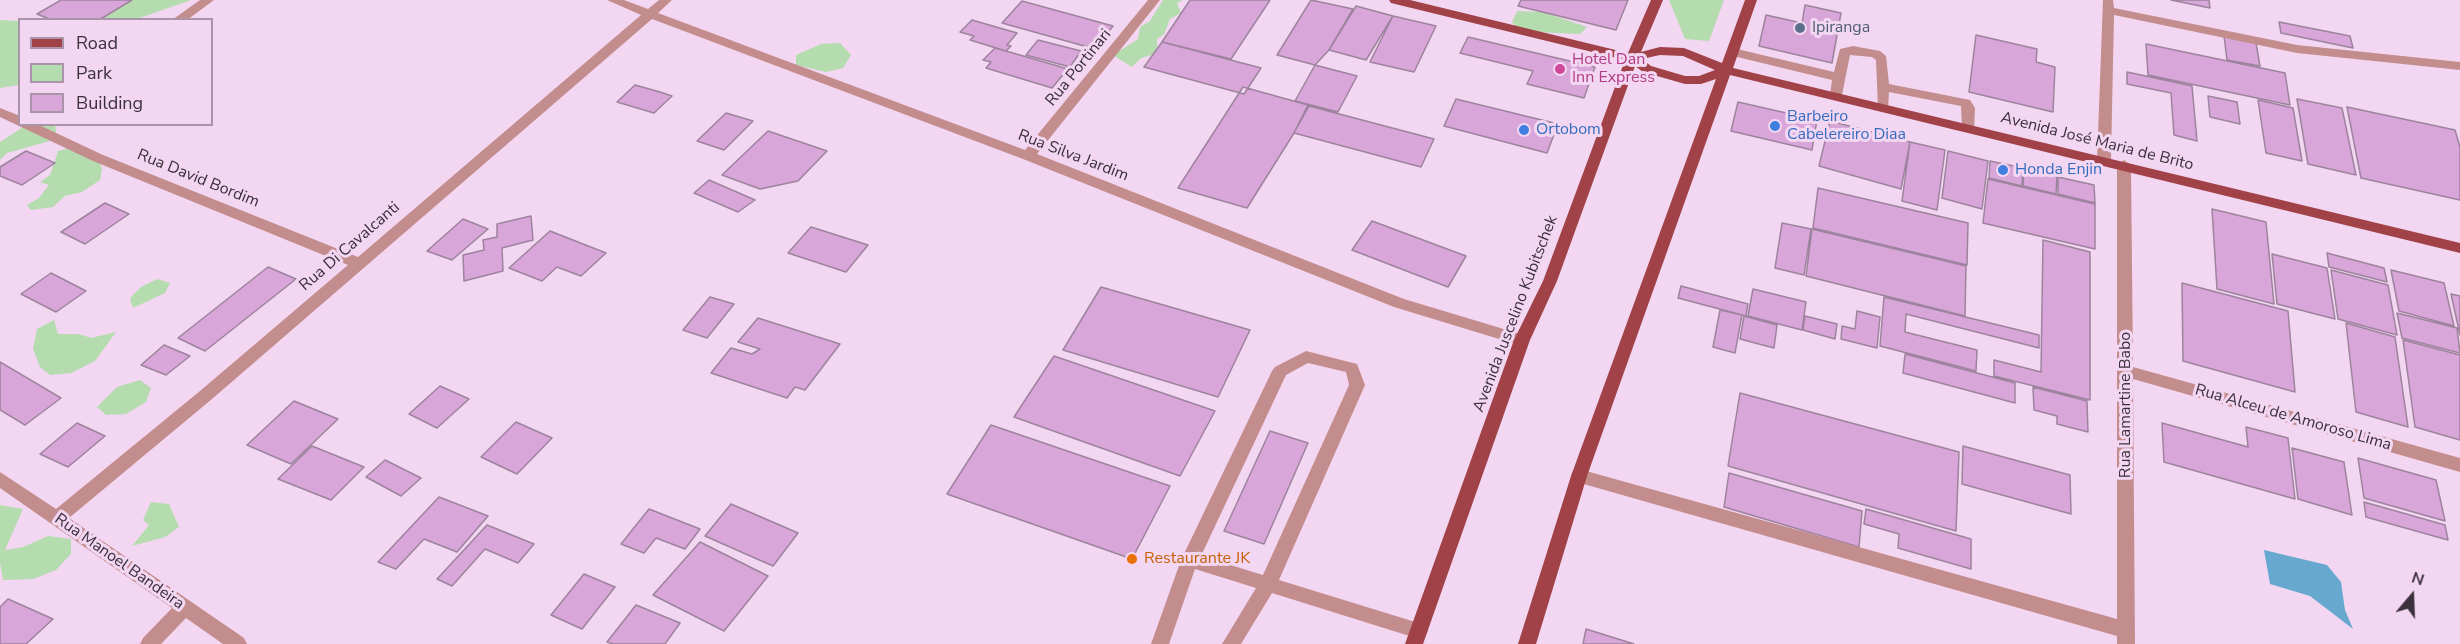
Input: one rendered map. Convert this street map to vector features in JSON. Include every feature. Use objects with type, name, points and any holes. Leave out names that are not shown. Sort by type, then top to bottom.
[{"type":"main road","points":[[1395,0],[1632,58],[1647,69],[1685,80],[1701,80],[1726,70]]},
{"type":"main road","name":"Avenida Juscelino Kubitschek","points":[[1417,637],[1522,340],[1550,281],[1632,58],[1657,0]]},
{"type":"main road","points":[[1527,644],[1579,476],[1751,0]]},
{"type":"main road","name":"Avenida José Maria de Brito","points":[[1632,58],[1660,51],[1684,52],[1703,58],[1726,70],[1883,106],[2460,248]]},
{"type":"street","points":[[180,18],[208,0]]},
{"type":"street","name":"Rua Silva Jardim","points":[[613,0],[1028,156],[1399,303],[1522,340]]},
{"type":"street","name":"Rua Di Cavalcanti","points":[[57,519],[666,0]]},
{"type":"street","name":"Rua Portinari","points":[[1028,156],[1154,0]]},
{"type":"street","points":[[2104,160],[2108,5],[2296,49],[2460,66]]},
{"type":"street","points":[[1836,95],[1844,52],[1853,50],[1876,54],[1882,59],[1883,106]]},
{"type":"street","points":[[1733,52],[1840,78]]},
{"type":"street","points":[[1883,87],[1965,103],[1969,108],[1969,127]]},
{"type":"street","name":"Rua David Bordim","points":[[0,112],[18,121]]},
{"type":"street","name":"Rua David Bordim","points":[[30,126],[98,158],[359,263]]},
{"type":"street","name":"Rua Lamartine Babo","points":[[2124,165],[2126,637]]},
{"type":"street","points":[[1160,644],[1190,560],[1280,371],[1306,357],[1352,368],[1357,385],[1268,584],[1230,644]]},
{"type":"street","name":"Rua Alceu de Amoroso Lima","points":[[2126,371],[2460,465]]},
{"type":"street","points":[[1579,476],[2126,637]]},
{"type":"street","name":"Rua Manoel Bandeira","points":[[0,479],[238,644]]},
{"type":"street","points":[[1190,560],[1268,584],[1417,637]]},
{"type":"street","points":[[149,644],[184,608]]},
{"type":"green space","points":[[133,0],[191,0],[140,18],[84,18]]},
{"type":"green space","points":[[1163,0],[1183,0],[1177,3],[1181,13],[1170,19],[1164,34],[1157,39],[1157,48],[1152,55],[1141,58],[1132,67],[1113,55],[1138,39],[1140,27],[1150,21]]},
{"type":"green space","points":[[1669,0],[1724,0],[1709,41],[1685,39]]},
{"type":"green space","points":[[1517,11],[1543,12],[1587,27],[1580,34],[1535,32],[1515,26],[1512,22]]},
{"type":"green space","points":[[0,20],[18,21],[18,85],[0,88]]},
{"type":"green space","points":[[840,43],[851,55],[843,68],[826,72],[796,65],[796,55],[821,44]]},
{"type":"green space","points":[[24,126],[55,126],[57,139],[7,153],[0,160],[0,142]]},
{"type":"green space","points":[[74,147],[98,158],[102,169],[100,180],[82,192],[65,196],[53,207],[31,210],[27,205],[39,198],[49,185],[40,182],[50,175],[58,151]]},
{"type":"green space","points":[[157,279],[170,283],[165,293],[133,308],[130,298],[141,287]]},
{"type":"green space","points":[[54,320],[58,334],[79,334],[91,338],[116,332],[95,361],[71,373],[50,375],[40,367],[33,349],[37,329]]},
{"type":"green space","points":[[140,380],[151,388],[146,402],[126,414],[106,415],[97,407],[117,387]]},
{"type":"green space","points":[[151,502],[169,504],[179,527],[165,537],[132,546],[149,525],[143,520]]},
{"type":"green space","points":[[0,505],[23,509],[5,550],[23,547],[48,536],[71,539],[71,554],[56,570],[33,579],[3,580],[0,563]]},
{"type":"water","points":[[2264,550],[2327,565],[2341,582],[2345,610],[2353,629],[2310,596],[2270,584]]},
{"type":"building","points":[[61,0],[132,0],[102,18],[47,18],[37,14]]},
{"type":"building","points":[[1190,0],[1270,0],[1231,59],[1162,42]]},
{"type":"building","points":[[1311,0],[1353,9],[1329,50],[1315,65],[1277,55]]},
{"type":"building","points":[[1521,0],[1628,0],[1616,30],[1518,6]]},
{"type":"building","points":[[2171,0],[2209,0],[2210,8]]},
{"type":"building","points":[[1022,1],[1113,26],[1095,49],[1002,23]]},
{"type":"building","name":"Ipiranga","points":[[1805,5],[1841,13],[1832,63],[1759,46],[1766,15],[1802,23]]},
{"type":"building","points":[[1356,6],[1393,16],[1366,60],[1329,50]]},
{"type":"building","points":[[1393,16],[1436,26],[1414,72],[1370,62]]},
{"type":"building","points":[[972,20],[1017,33],[1007,45],[1011,46],[1006,51],[970,40],[974,36],[960,32]]},
{"type":"building","points":[[2279,22],[2350,36],[2353,48],[2281,33]]},
{"type":"building","points":[[1976,35],[2037,49],[2036,62],[2055,67],[2053,112],[1969,92]]},
{"type":"building","points":[[2224,36],[2256,43],[2260,66],[2227,60]]},
{"type":"building","name":"Hotel Dan Inn Express","points":[[1468,37],[1595,67],[1584,98],[1527,84],[1533,71],[1460,53]]},
{"type":"building","points":[[1038,40],[1081,51],[1070,67],[1026,55]]},
{"type":"building","points":[[1162,42],[1261,68],[1244,94],[1144,67]]},
{"type":"building","points":[[2146,44],[2285,73],[2290,105],[2148,75]]},
{"type":"building","points":[[995,48],[1068,69],[1052,88],[986,68],[991,62],[983,60]]},
{"type":"building","points":[[1315,65],[1357,76],[1338,112],[1295,101]]},
{"type":"building","points":[[2127,72],[2192,86],[2197,141],[2174,135],[2171,93],[2127,84]]},
{"type":"building","points":[[635,85],[672,96],[654,113],[617,102]]},
{"type":"building","points":[[1243,87],[1308,105],[1294,133],[1247,208],[1178,188]]},
{"type":"building","points":[[2208,96],[2237,102],[2240,124],[2210,117]]},
{"type":"building","points":[[1456,99],[1558,124],[1547,153],[1444,126]]},
{"type":"building","points":[[2297,99],[2342,108],[2356,175],[2308,164]]},
{"type":"building","points":[[2258,100],[2293,108],[2302,161],[2266,153]]},
{"type":"building","name":"Barbeiro Cabelereiro Diaa","points":[[1738,102],[1817,120],[1812,150],[1731,131]]},
{"type":"building","points":[[1309,106],[1434,139],[1421,167],[1294,133]]},
{"type":"building","points":[[2347,107],[2455,130],[2460,147],[2460,200],[2361,178]]},
{"type":"building","points":[[726,113],[753,121],[724,150],[697,141]]},
{"type":"building","points":[[1830,121],[1910,142],[1901,189],[1819,166]]},
{"type":"building","points":[[768,131],[827,151],[798,181],[760,189],[722,175]]},
{"type":"building","points":[[1910,142],[1945,150],[1937,210],[1902,201]]},
{"type":"building","points":[[26,151],[55,163],[22,185],[0,176],[0,167]]},
{"type":"building","points":[[1948,151],[1988,161],[1982,209],[1942,198]]},
{"type":"building","points":[[1990,161],[2023,168],[2022,186],[1989,178]]},
{"type":"building","points":[[2024,168],[2057,176],[2056,194],[2023,186]]},
{"type":"building","points":[[2058,177],[2094,185],[2095,203],[2058,194]]},
{"type":"building","points":[[1988,179],[2095,204],[2095,249],[1983,223]]},
{"type":"building","points":[[709,180],[755,200],[738,212],[694,193]]},
{"type":"building","points":[[1818,188],[1968,223],[1967,265],[1813,228]]},
{"type":"building","points":[[105,203],[129,214],[85,244],[61,232]]},
{"type":"building","points":[[2212,209],[2266,222],[2274,304],[2217,289]]},
{"type":"building","points":[[531,216],[533,240],[502,248],[503,271],[464,281],[463,255],[484,250],[483,240],[497,237],[497,224]]},
{"type":"building","points":[[463,219],[488,229],[452,260],[427,251]]},
{"type":"building","points":[[1372,221],[1466,256],[1448,287],[1352,250]]},
{"type":"building","points":[[1782,223],[1811,229],[1804,275],[1775,268]]},
{"type":"building","points":[[811,227],[868,245],[846,272],[788,253]]},
{"type":"building","points":[[1812,229],[1966,266],[1965,316],[1806,276]]},
{"type":"building","points":[[550,231],[606,253],[581,276],[557,267],[542,281],[509,268]]},
{"type":"building","points":[[2043,240],[2090,252],[2090,400],[1994,376],[1994,360],[2041,372]]},
{"type":"building","points":[[2327,253],[2384,268],[2387,282],[2329,267]]},
{"type":"building","points":[[2272,254],[2327,268],[2335,319],[2277,304]]},
{"type":"building","points":[[268,267],[296,279],[205,351],[178,338]]},
{"type":"building","points":[[2331,270],[2388,285],[2397,335],[2338,319]]},
{"type":"building","points":[[2391,270],[2444,283],[2454,326],[2399,311]]},
{"type":"building","points":[[51,273],[86,291],[56,312],[21,294]]},
{"type":"building","points":[[2182,283],[2288,311],[2295,392],[2183,361]]},
{"type":"building","points":[[1681,286],[1748,304],[1746,316],[1678,298]]},
{"type":"building","points":[[1101,287],[1250,330],[1218,397],[1063,350]]},
{"type":"building","points":[[1753,289],[1806,302],[1802,330],[1748,316]]},
{"type":"building","points":[[2451,294],[2460,296],[2460,335]]},
{"type":"building","points":[[710,297],[734,304],[707,338],[683,330]]},
{"type":"building","points":[[1884,297],[2039,335],[2039,348],[1906,314],[1905,332],[1977,350],[1976,371],[1880,346]]},
{"type":"building","points":[[1720,310],[1742,315],[1735,353],[1713,347]]},
{"type":"building","points":[[1857,311],[1880,317],[1877,348],[1841,339],[1842,326],[1855,329]]},
{"type":"building","points":[[2397,313],[2457,328],[2460,353],[2402,338]]},
{"type":"building","points":[[1744,316],[1777,325],[1774,348],[1740,339]]},
{"type":"building","points":[[1805,316],[1837,324],[1835,339],[1803,330]]},
{"type":"building","points":[[758,318],[840,344],[805,390],[795,387],[787,398],[711,373],[731,348],[752,354],[760,349],[738,342]]},
{"type":"building","points":[[2346,323],[2395,337],[2408,427],[2356,412]]},
{"type":"building","points":[[2403,340],[2460,355],[2460,440],[2415,427]]},
{"type":"building","points":[[164,345],[190,356],[166,375],[141,365]]},
{"type":"building","points":[[1905,354],[2015,383],[2015,403],[1903,373]]},
{"type":"building","points":[[1054,356],[1215,411],[1180,476],[1014,417]]},
{"type":"building","points":[[0,362],[61,398],[25,425],[0,410]]},
{"type":"building","points":[[440,386],[469,399],[437,428],[409,414]]},
{"type":"building","points":[[2033,387],[2087,401],[2088,432],[2057,424],[2057,416],[2034,410]]},
{"type":"building","points":[[1740,393],[1959,452],[1956,531],[1728,466]]},
{"type":"building","points":[[294,401],[338,419],[291,464],[247,445]]},
{"type":"building","points":[[516,422],[552,438],[517,474],[481,457]]},
{"type":"building","points":[[77,423],[105,436],[68,467],[40,454]]},
{"type":"building","points":[[2162,423],[2248,447],[2246,427],[2288,438],[2295,499],[2164,462]]},
{"type":"building","points":[[991,425],[1170,486],[1132,559],[947,494]]},
{"type":"building","points":[[1270,431],[1308,443],[1264,544],[1224,531]]},
{"type":"building","points":[[312,446],[364,467],[331,500],[278,479]]},
{"type":"building","points":[[1963,446],[2070,475],[2071,514],[1962,484]]},
{"type":"building","points":[[2292,448],[2344,462],[2352,515],[2298,499]]},
{"type":"building","points":[[2358,458],[2436,480],[2445,521],[2364,498]]},
{"type":"building","points":[[385,460],[421,478],[401,496],[366,477]]},
{"type":"building","points":[[1729,473],[1862,511],[1859,547],[1724,507]]},
{"type":"building","points":[[439,497],[488,516],[457,552],[424,539],[396,569],[378,562]]},
{"type":"building","points":[[2364,502],[2445,525],[2448,540],[2366,517]]},
{"type":"building","points":[[731,504],[798,533],[773,566],[705,536]]},
{"type":"building","points":[[649,509],[700,529],[685,549],[656,538],[644,553],[621,544]]},
{"type":"building","points":[[1866,509],[1971,539],[1971,569],[1898,548],[1899,534],[1864,524]]},
{"type":"building","points":[[487,525],[534,544],[518,563],[485,549],[452,586],[437,579]]},
{"type":"building","points":[[700,542],[768,576],[724,631],[653,595]]},
{"type":"building","points":[[584,574],[615,587],[582,629],[551,615]]},
{"type":"building","points":[[8,599],[53,619],[26,644],[0,644],[0,607]]},
{"type":"building","points":[[636,605],[680,623],[665,644],[607,642]]},
{"type":"building","points":[[1586,629],[1634,644],[1583,644]]},
{"type":"place","name":"Ipiranga","points":[[1800,28]]},
{"type":"place","name":"Hotel Dan Inn Express","points":[[1560,69]]},
{"type":"place","name":"Barbeiro Cabelereiro Diaa","points":[[1775,126]]},
{"type":"place","name":"Ortobom","points":[[1524,130]]},
{"type":"place","name":"Honda Enjin","points":[[2003,170]]},
{"type":"place","name":"Restaurante JK","points":[[1132,559]]}]
